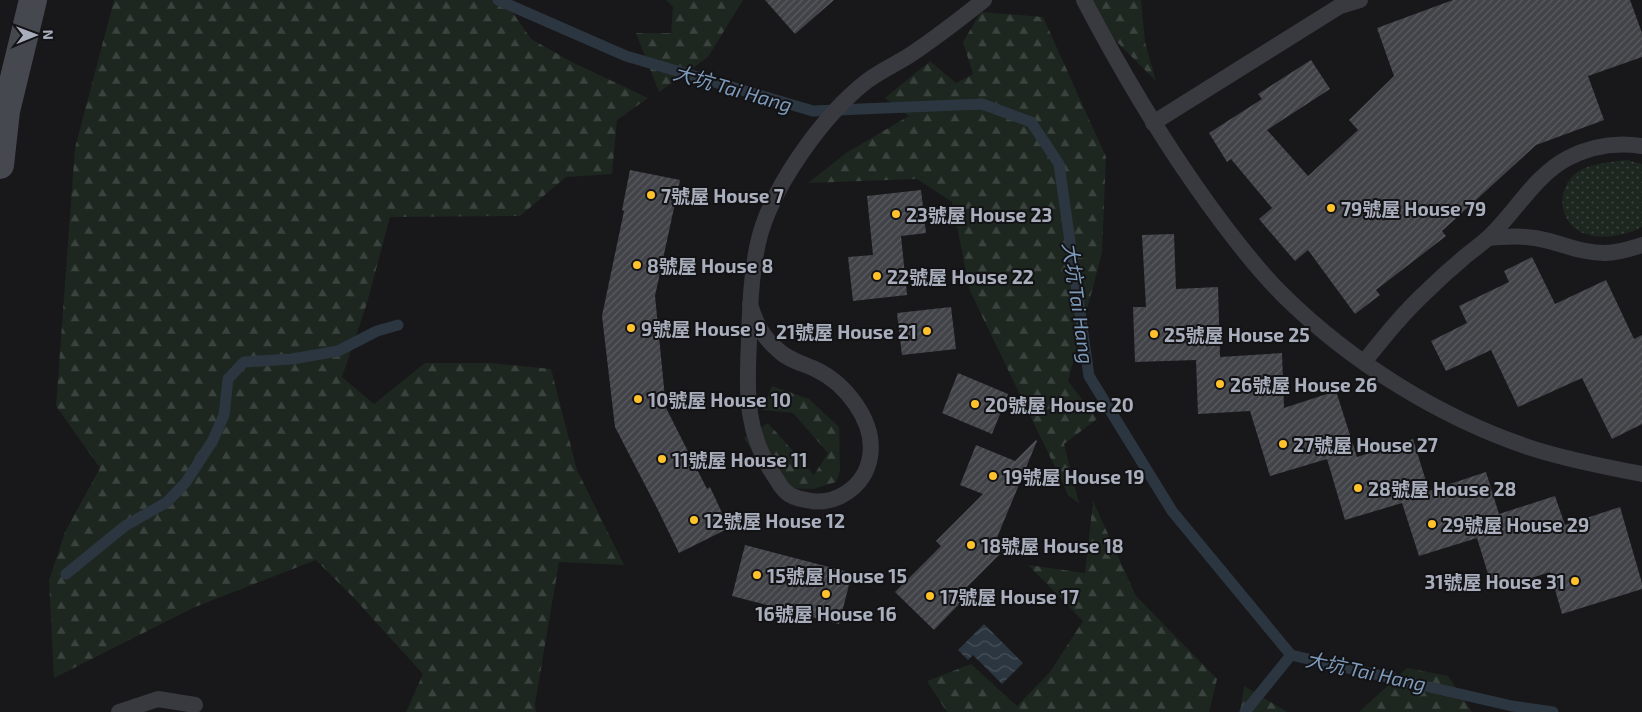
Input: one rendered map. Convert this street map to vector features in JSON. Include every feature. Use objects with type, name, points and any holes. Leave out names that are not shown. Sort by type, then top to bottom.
[{"type":"main road","points":[[0,165],[6,111],[33,0]]},
{"type":"lane","points":[[750,304],[756,322],[766,339],[780,352],[796,362],[814,368],[844,390],[857,406],[866,425],[871,441],[870,458],[865,474],[855,487],[841,497],[827,502],[812,502],[798,499],[785,492],[769,469],[757,444],[747,399],[750,304],[752,272],[758,240],[766,217],[783,181],[816,134],[832,115],[868,81],[949,28],[984,0]]},
{"type":"lane","points":[[1084,0],[1153,123],[1212,209],[1243,251],[1283,295],[1328,334],[1364,362],[1425,401],[1478,427],[1533,448],[1590,464],[1642,474]]},
{"type":"lane","points":[[1153,123],[1342,3],[1360,0]]},
{"type":"lane","points":[[1364,362],[1393,326],[1425,292],[1488,238],[1553,168],[1568,158],[1606,145],[1627,143],[1642,146]]},
{"type":"lane","points":[[1488,238],[1528,236],[1586,252],[1606,253],[1624,251],[1642,245]]},
{"type":"lane","points":[[119,712],[158,699],[195,705]]},
{"type":"green space","points":[[114,0],[504,0],[531,39],[574,63],[648,98],[617,120],[612,174],[566,177],[520,216],[390,217],[367,303],[342,377],[374,404],[425,363],[491,363],[551,369],[577,470],[624,565],[559,562],[535,704],[536,712],[406,712],[423,674],[353,597],[316,560],[195,607],[54,678],[49,580],[65,532],[100,468],[56,406],[75,148]]},
{"type":"green space","points":[[666,0],[743,0],[708,57],[659,92],[636,33],[671,33],[673,7]]},
{"type":"green space","points":[[1081,0],[1141,0],[1145,42],[1156,81],[1082,7]]},
{"type":"green space","points":[[981,12],[1043,17],[1106,157],[1102,253],[1068,381],[1097,419],[1064,444],[1079,503],[1069,496],[970,291],[952,202],[917,179],[808,183],[846,153],[909,116],[885,98],[930,61],[956,83],[973,74],[963,42]]},
{"type":"green space","points":[[1627,160],[1642,164],[1642,227],[1623,234],[1596,236],[1579,231],[1572,226],[1566,218],[1562,200],[1568,182],[1575,174],[1586,167]]},
{"type":"green space","points":[[772,386],[809,399],[839,427],[840,471],[836,482],[813,489],[776,488],[744,438],[768,423],[814,475],[828,453],[793,413],[762,410]]},
{"type":"green space","points":[[1093,501],[1136,596],[1217,679],[1209,712],[947,712],[927,681],[971,664],[1017,706],[1050,672],[1083,621],[1028,565],[1085,573]]},
{"type":"green space","points":[[1407,668],[1448,676],[1472,712],[1359,712]]},
{"type":"green space","points":[[1244,686],[1287,712],[1240,712]]},
{"type":"water","points":[[984,624],[1023,663],[1002,684],[973,655],[968,660],[958,650]]},
{"type":"building","points":[[765,0],[834,0],[795,34]]},
{"type":"building","points":[[1453,0],[1630,0],[1642,33],[1642,57],[1588,76],[1604,120],[1536,145],[1442,231],[1446,236],[1376,290],[1380,295],[1355,314],[1308,250],[1295,261],[1259,219],[1272,208],[1231,159],[1227,162],[1209,133],[1262,99],[1258,94],[1311,60],[1330,89],[1267,130],[1308,176],[1358,130],[1349,120],[1394,76],[1377,28]]},
{"type":"building","points":[[630,170],[680,180],[655,296],[666,408],[707,489],[710,487],[729,528],[679,553],[615,427],[602,316],[624,211],[622,210]]},
{"type":"building","points":[[921,190],[926,233],[901,236],[907,295],[853,301],[848,257],[873,255],[867,196]]},
{"type":"building","points":[[1174,234],[1176,289],[1218,287],[1220,357],[1282,353],[1284,408],[1336,391],[1357,457],[1413,439],[1429,491],[1486,472],[1499,514],[1555,496],[1565,525],[1620,507],[1642,583],[1642,589],[1562,614],[1550,572],[1493,590],[1477,538],[1419,556],[1402,503],[1345,520],[1327,459],[1270,476],[1250,411],[1198,414],[1196,360],[1135,362],[1133,307],[1146,307],[1142,235]]},
{"type":"building","points":[[1532,257],[1555,304],[1606,280],[1634,339],[1642,335],[1642,424],[1612,439],[1582,378],[1518,407],[1491,350],[1446,371],[1431,341],[1467,323],[1459,306],[1509,282],[1504,271]]},
{"type":"building","name":"21號屋 House 21","points":[[951,307],[956,349],[902,355],[897,313]]},
{"type":"building","name":"20號屋 House 20","points":[[958,373],[1008,394],[992,434],[942,413]]},
{"type":"building","points":[[1036,440],[996,540],[1005,549],[959,595],[964,599],[934,630],[895,592],[941,546],[936,541],[983,494],[960,485],[976,445],[1015,461]]},
{"type":"building","points":[[745,545],[852,573],[839,624],[732,596]]},
{"type":"waterway","name":"大坑 Tai Hang","points":[[498,0],[626,56],[813,111],[982,104],[1031,122],[1059,164],[1089,376],[1172,511],[1291,655],[1512,706],[1553,712]]},
{"type":"waterway","points":[[66,574],[125,526],[167,502],[186,482],[213,440],[224,415],[228,379],[244,362],[292,359],[338,351],[377,331],[398,325]]},
{"type":"waterway","points":[[1245,712],[1291,655]]},
{"type":"place","name":"7號屋 House 7","points":[[651,195]]},
{"type":"place","name":"79號屋 House 79","points":[[1331,208]]},
{"type":"place","name":"23號屋 House 23","points":[[896,214]]},
{"type":"place","name":"8號屋 House 8","points":[[637,265]]},
{"type":"place","name":"22號屋 House 22","points":[[877,276]]},
{"type":"place","name":"9號屋 House 9","points":[[631,328]]},
{"type":"place","name":"21號屋 House 21","points":[[927,331]]},
{"type":"place","name":"25號屋 House 25","points":[[1154,334]]},
{"type":"place","name":"26號屋 House 26","points":[[1220,384]]},
{"type":"place","name":"10號屋 House 10","points":[[638,399]]},
{"type":"place","name":"20號屋 House 20","points":[[975,404]]},
{"type":"place","name":"27號屋 House 27","points":[[1283,444]]},
{"type":"place","name":"11號屋 House 11","points":[[662,459]]},
{"type":"place","name":"19號屋 House 19","points":[[993,476]]},
{"type":"place","name":"28號屋 House 28","points":[[1358,488]]},
{"type":"place","name":"12號屋 House 12","points":[[694,520]]},
{"type":"place","name":"29號屋 House 29","points":[[1432,524]]},
{"type":"place","name":"18號屋 House 18","points":[[971,545]]},
{"type":"place","name":"15號屋 House 15","points":[[757,575]]},
{"type":"place","name":"31號屋 House 31","points":[[1575,581]]},
{"type":"place","name":"16號屋 House 16","points":[[826,594]]},
{"type":"place","name":"17號屋 House 17","points":[[930,596]]}]
